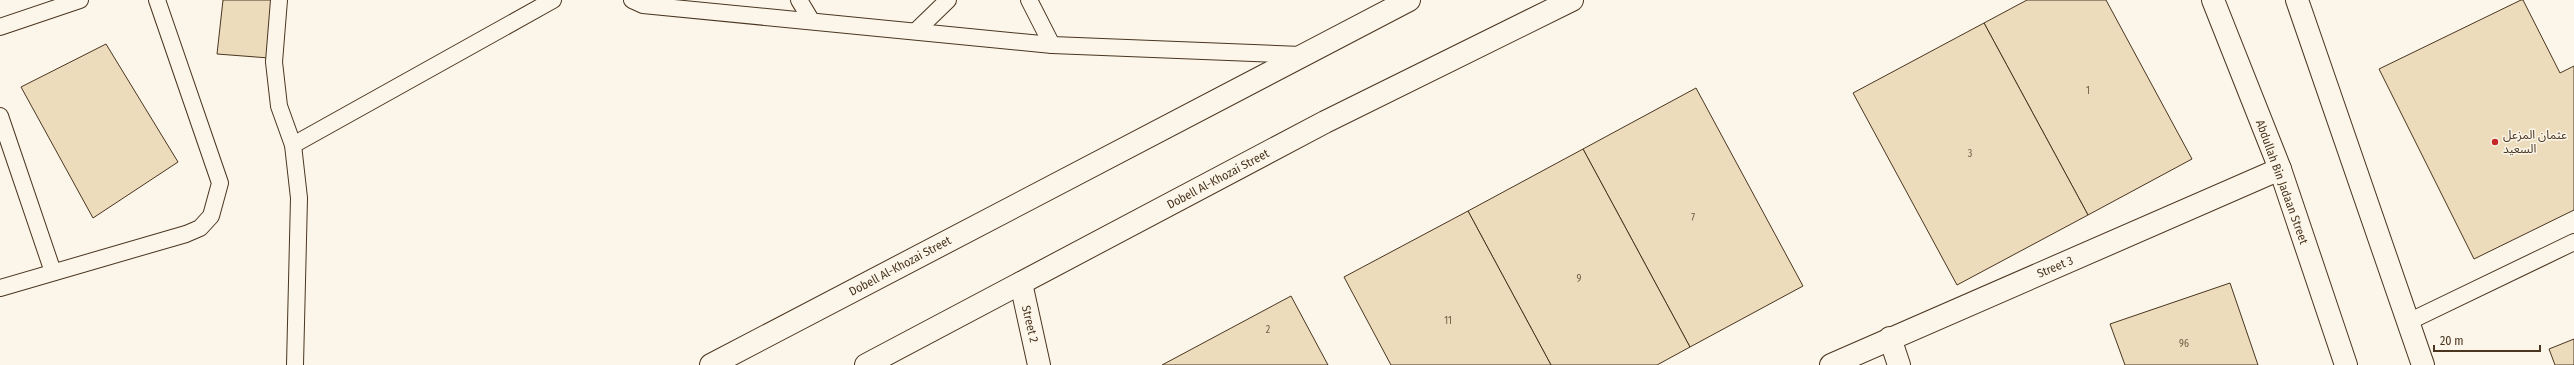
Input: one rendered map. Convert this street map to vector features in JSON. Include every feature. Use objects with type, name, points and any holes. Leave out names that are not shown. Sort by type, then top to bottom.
[{"type":"main road","name":"Dobell Al-Khozai Street","points":[[711,365],[1301,55],[1409,0]]},
{"type":"main road","name":"Dobell Al-Khozai Street","points":[[866,365],[1325,122],[1572,0]]},
{"type":"main road","name":"Abdullah Bin Jadaan Street","points":[[2213,0],[2280,169],[2346,365]]},
{"type":"main road","points":[[2297,0],[2423,365]]},
{"type":"main road","name":"Street 3","points":[[1831,365],[2280,169]]},
{"type":"main road","name":"Street 2","points":[[1021,283],[1039,365]]},
{"type":"main road","points":[[1890,338],[1899,365]]},
{"type":"lane","points":[[0,27],[80,0]]},
{"type":"lane","points":[[0,288],[186,234],[200,228],[211,216],[220,183],[157,0]]},
{"type":"lane","points":[[279,0],[274,62],[279,106],[292,145],[299,198],[295,365]]},
{"type":"lane","points":[[292,145],[553,0]]},
{"type":"lane","points":[[632,0],[643,5],[811,20],[1052,45],[1301,55]]},
{"type":"lane","points":[[799,0],[811,20]]},
{"type":"lane","points":[[916,31],[948,0]]},
{"type":"lane","points":[[1029,0],[1052,45]]},
{"type":"lane","points":[[0,116],[53,272]]},
{"type":"lane","points":[[2408,322],[2574,242]]},
{"type":"building","points":[[223,0],[274,0],[269,58],[217,54]]},
{"type":"building","points":[[2027,0],[2106,0],[2192,159],[2088,215],[1984,23]]},
{"type":"building","name":"عثمان المزعل السعيد","points":[[2523,0],[2560,73],[2574,66],[2574,210],[2474,259],[2379,69]]},
{"type":"building","points":[[1984,23],[2088,215],[1957,285],[1853,93]]},
{"type":"building","points":[[106,44],[178,162],[93,218],[21,87]]},
{"type":"building","points":[[1696,88],[1803,286],[1690,347],[1583,149]]},
{"type":"building","points":[[1583,149],[1690,347],[1657,365],[1551,365],[1468,211]]},
{"type":"building","points":[[1468,211],[1551,365],[1391,365],[1344,277]]},
{"type":"building","points":[[2230,283],[2258,365],[2125,365],[2110,324]]},
{"type":"building","points":[[1291,296],[1328,365],[1162,365]]},
{"type":"building","points":[[2574,339],[2574,365],[2555,365],[2549,349]]},
{"type":"place","name":"عثمان المزعل السعيد","points":[[2495,142]]}]
